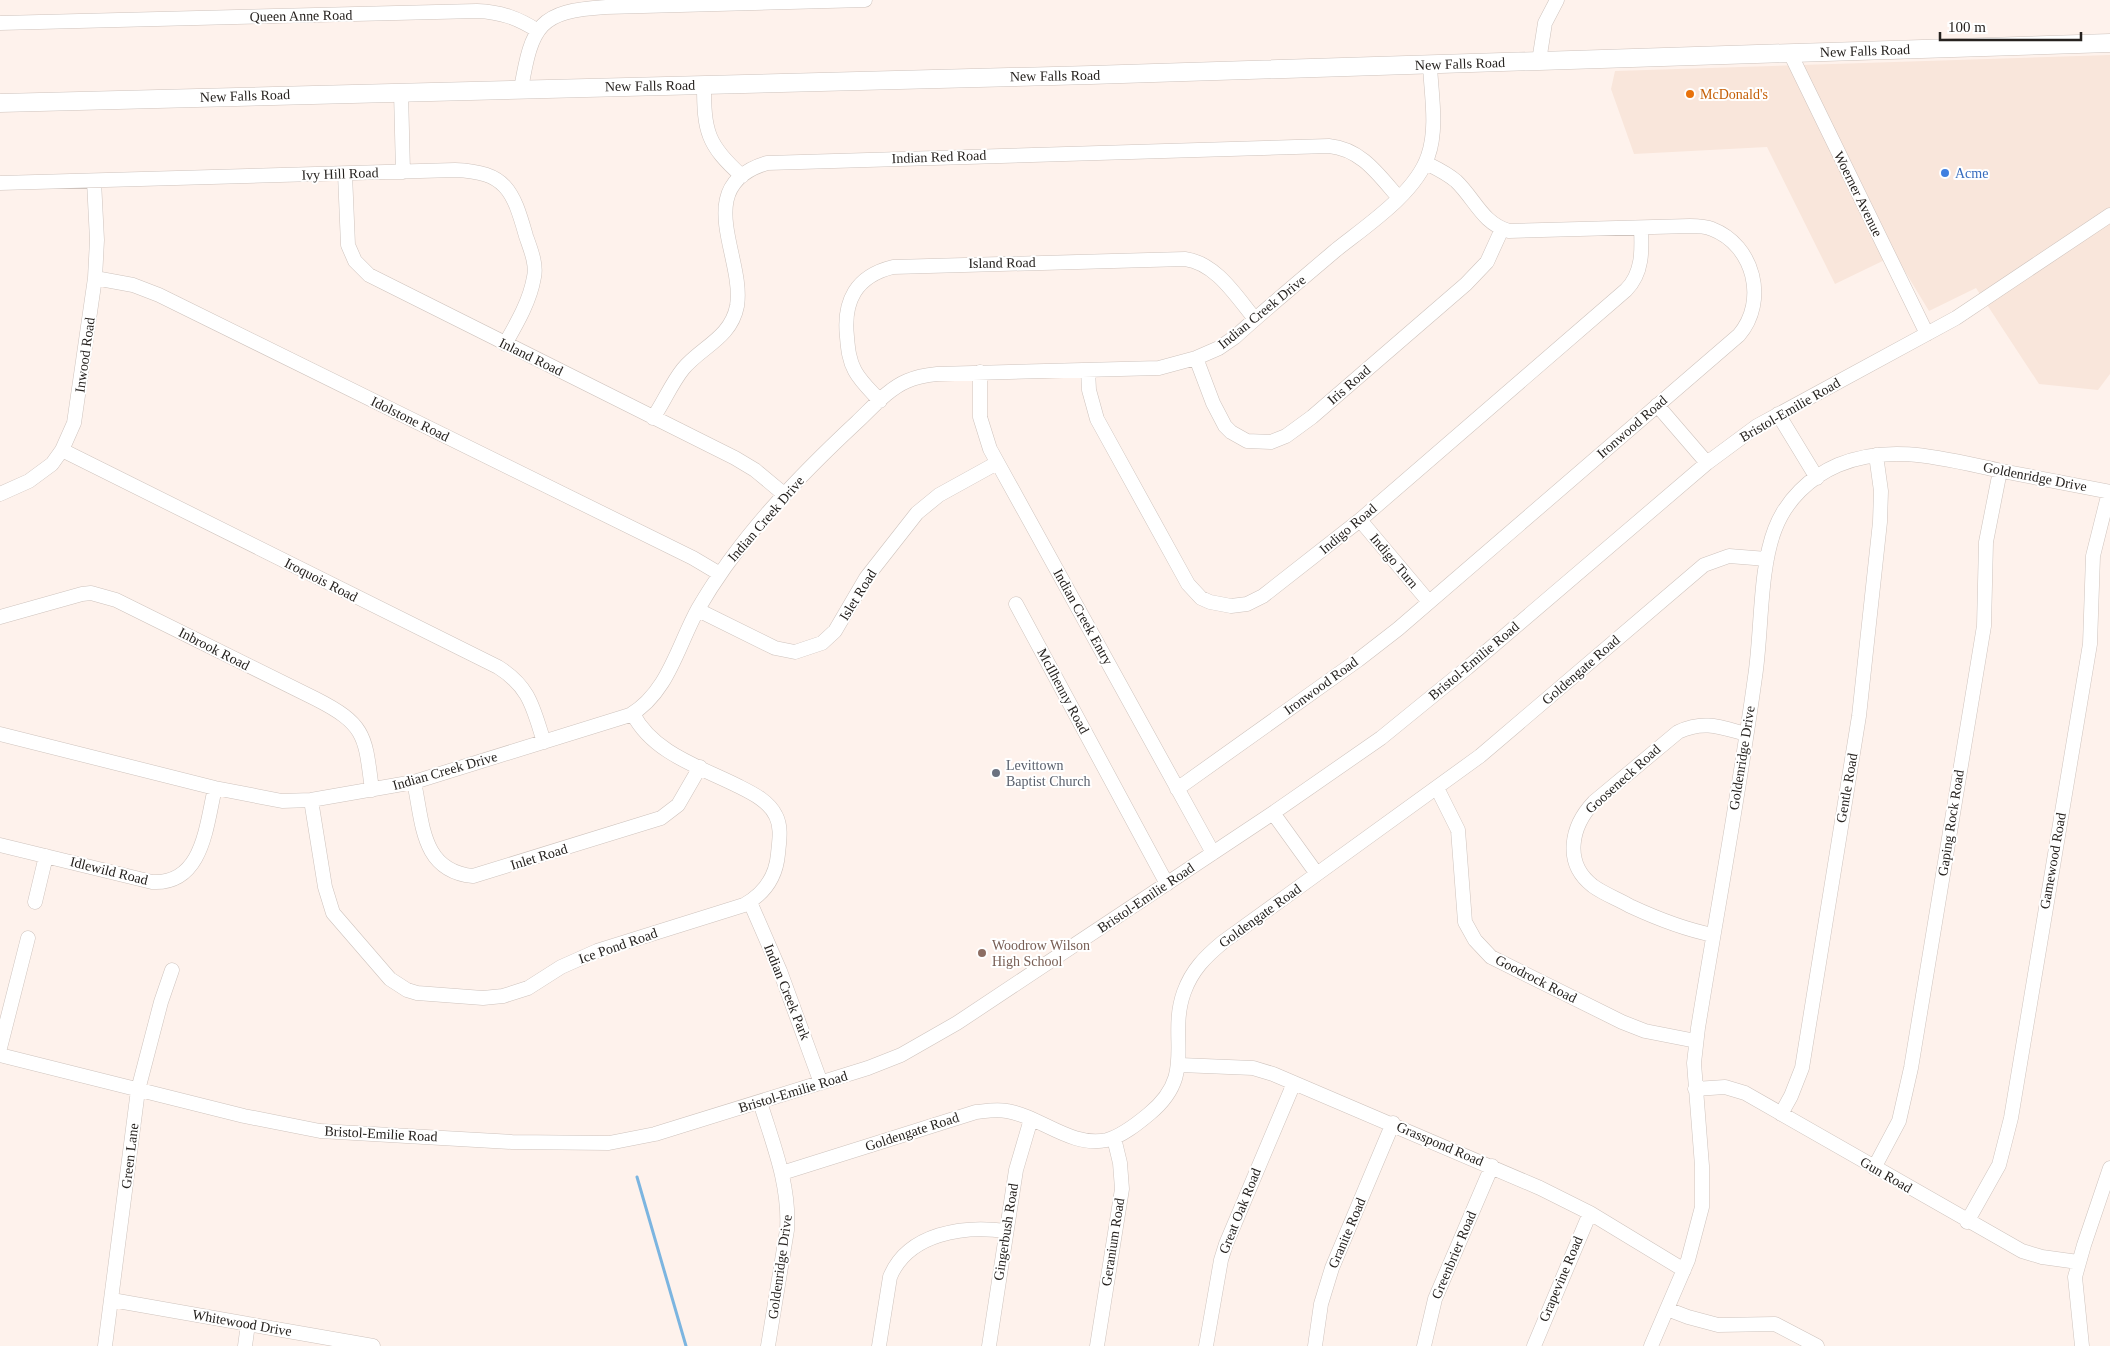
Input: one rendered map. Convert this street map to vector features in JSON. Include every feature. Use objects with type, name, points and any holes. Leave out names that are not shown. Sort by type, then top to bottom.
[{"type":"main road","name":"New Falls Road","points":[[0,103],[1430,65],[2110,43]]},
{"type":"street","points":[[521,89],[530,45],[538,31],[556,16],[574,9],[688,2],[865,0]]},
{"type":"street","points":[[1539,61],[1545,23],[1554,1]]},
{"type":"street","name":"Queen Anne Road","points":[[0,23],[440,6],[501,13],[516,18],[538,31]]},
{"type":"street","name":"Woerner Avenue","points":[[1790,54],[1927,334]]},
{"type":"street","name":"Indian Creek Drive","points":[[0,734],[215,788],[274,800],[311,800],[414,782],[633,714],[654,696],[698,610],[720,574],[785,495],[824,453],[880,401],[907,381],[929,375],[980,372],[1159,368],[1196,358],[1227,343],[1412,184],[1426,163],[1432,139],[1430,65]]},
{"type":"street","points":[[653,418],[678,375],[694,358],[723,334],[736,309],[738,288],[724,219],[730,194],[742,176],[713,146],[704,114],[704,85]]},
{"type":"street","points":[[401,92],[403,172]]},
{"type":"street","name":"Indian Red Road","points":[[742,176],[757,166],[781,161],[1329,146],[1348,150],[1365,161],[1398,197]]},
{"type":"street","points":[[1426,163],[1456,182],[1485,218],[1502,229]]},
{"type":"street","name":"Ivy Hill Road","points":[[0,183],[455,170],[483,173],[495,178],[512,195],[520,212],[535,275],[526,304],[506,344]]},
{"type":"street","name":"Inland Road","points":[[345,174],[348,245],[351,254],[361,269],[376,280],[735,458],[755,470],[785,495]]},
{"type":"street","name":"Inwood Road","points":[[0,494],[41,473],[62,450],[74,423],[95,278],[97,240],[94,181]]},
{"type":"street","name":"Bristol-Emilie Road","points":[[0,1054],[244,1116],[320,1131],[512,1142],[609,1143],[630,1140],[868,1068],[929,1040],[1273,813],[1411,715],[1707,463],[1778,414],[1927,334],[1992,296],[2110,215]]},
{"type":"street","name":"Ironwood Road","points":[[1177,789],[1358,660],[1429,602],[1746,327],[1753,312],[1756,298],[1755,286],[1740,251],[1722,234],[1702,226],[1516,232],[1502,229]]},
{"type":"street","name":"Indigo Road","points":[[1088,370],[1089,390],[1097,419],[1188,584],[1201,598],[1210,602],[1231,606],[1256,601],[1287,579],[1360,520],[1631,285],[1640,266],[1641,228]]},
{"type":"street","name":"Iris Road","points":[[1196,358],[1219,416],[1231,432],[1247,441],[1277,440],[1312,418],[1477,273],[1493,252],[1502,229]]},
{"type":"street","name":"Island Road","points":[[880,401],[863,382],[850,361],[846,313],[851,297],[867,278],[879,270],[893,267],[1185,259],[1202,264],[1216,273],[1255,319]]},
{"type":"street","name":"Idolstone Road","points":[[95,278],[133,285],[178,304],[693,558],[720,574]]},
{"type":"street","name":"Indian Creek Entry","points":[[980,372],[980,416],[986,440],[997,463],[1213,853]]},
{"type":"street","points":[[1657,405],[1707,463]]},
{"type":"street","points":[[1778,414],[1817,478]]},
{"type":"street","name":"Iroquois Road","points":[[62,450],[498,667],[513,677],[528,694],[544,742]]},
{"type":"street","name":"Goldenridge Drive","points":[[1651,1346],[1684,1270],[1702,1207],[1702,1166],[1695,1089],[1696,1040],[1756,675],[1767,559],[1774,530],[1784,510],[1797,494],[1817,478],[1837,466],[1876,456],[1906,454],[1931,456],[2109,492]]},
{"type":"street","name":"Gentle Road","points":[[1781,1114],[1794,1090],[1802,1068],[1859,716],[1880,522],[1881,491],[1876,456]]},
{"type":"street","name":"Islet Road","points":[[698,610],[775,648],[795,652],[822,643],[835,631],[866,578],[918,513],[939,496],[997,463]]},
{"type":"street","name":"Gaping Rock Road","points":[[1874,1168],[1899,1121],[1911,1068],[1982,635],[1986,590],[1986,542],[2000,470]]},
{"type":"street","name":"Gamewood Road","points":[[1967,1222],[1999,1165],[2011,1118],[2090,644],[2095,548],[2109,492]]},
{"type":"street","name":"Indigo Turn","points":[[1360,520],[1429,602]]},
{"type":"street","name":"Goldengate Road","points":[[782,1173],[976,1112],[1006,1111],[1084,1140],[1114,1138],[1158,1106],[1167,1095],[1180,1065],[1182,1001],[1195,969],[1202,960],[1223,942],[1437,788],[1504,736],[1704,565],[1729,556],[1767,559]]},
{"type":"street","name":"Inbrook Road","points":[[0,617],[82,594],[91,593],[116,600],[316,698],[346,715],[363,737],[372,790]]},
{"type":"street","name":"McIlhenny Road","points":[[1016,604],[1167,884]]},
{"type":"street","name":"Ice Pond Road","points":[[311,800],[325,887],[333,913],[390,979],[407,990],[417,993],[483,998],[513,994],[576,959],[750,902],[765,888],[774,873],[780,833],[777,818],[770,806],[654,743],[640,727],[633,714]]},
{"type":"street","name":"Gooseneck Road","points":[[1713,935],[1673,926],[1594,886],[1574,859],[1573,841],[1582,816],[1594,802],[1678,732],[1694,725],[1703,724],[1746,734]]},
{"type":"street","name":"Inlet Road","points":[[414,782],[432,855],[451,871],[473,876],[661,818],[678,805],[700,767]]},
{"type":"street","name":"Idlewild Road","points":[[0,845],[152,882],[176,879],[186,873],[196,859],[215,788]]},
{"type":"street","name":"Goodrock Road","points":[[1437,788],[1458,830],[1465,922],[1475,940],[1491,957],[1622,1022],[1645,1031],[1696,1040]]},
{"type":"street","points":[[1273,813],[1318,874]]},
{"type":"street","points":[[35,902],[46,856]]},
{"type":"street","name":"Indian Creek Park","points":[[750,902],[783,979],[821,1083]]},
{"type":"street","points":[[0,1048],[28,938]]},
{"type":"street","name":"Green Lane","points":[[105,1346],[138,1090],[161,1002],[172,970]]},
{"type":"street","name":"Grasspond Road","points":[[1180,1065],[1253,1068],[1294,1082],[1492,1166],[1590,1213],[1684,1270]]},
{"type":"street","name":"Great Oak Road","points":[[1206,1346],[1226,1244],[1294,1082]]},
{"type":"street","name":"Gun Road","points":[[1695,1089],[1720,1087],[1735,1089],[1967,1222],[2032,1255],[2078,1262]]},
{"type":"street","name":"Goldenridge Drive","points":[[760,1102],[782,1173],[787,1196],[787,1230],[768,1346]]},
{"type":"street","name":"Gingerbush Road","points":[[989,1346],[1016,1170],[1031,1119]]},
{"type":"street","name":"Granite Road","points":[[1315,1346],[1322,1304],[1332,1268],[1393,1124]]},
{"type":"street","name":"Geranium Road","points":[[1097,1346],[1122,1189],[1120,1163],[1114,1138]]},
{"type":"street","name":"Greenbrier Road","points":[[1424,1346],[1435,1299],[1492,1166]]},
{"type":"street","points":[[2082,1346],[2076,1289],[2078,1262],[2110,1168]]},
{"type":"street","name":"Grapevine Road","points":[[1534,1346],[1590,1213]]},
{"type":"street","points":[[879,1346],[890,1277],[894,1267],[905,1252],[922,1242],[958,1231],[972,1229],[1006,1231]]},
{"type":"street","name":"Whitewood Drive","points":[[112,1300],[373,1346]]},
{"type":"street","points":[[1667,1309],[1718,1325],[1775,1324],[1817,1346]]},
{"type":"street","points":[[245,1346],[248,1324]]},
{"type":"shaded area","points":[[2110,55],[2110,374],[2098,390],[2039,384],[1976,288],[1929,311],[1895,255],[1835,284],[1767,147],[1634,154],[1611,89],[1615,71]]},
{"type":"waterway","points":[[637,1177],[686,1346]]},
{"type":"place","name":"McDonald's","points":[[1690,94]]},
{"type":"place","name":"Acme","points":[[1945,173]]},
{"type":"place","name":"Levittown Baptist Church","points":[[996,773]]},
{"type":"place","name":"Woodrow Wilson High School","points":[[982,953]]}]
